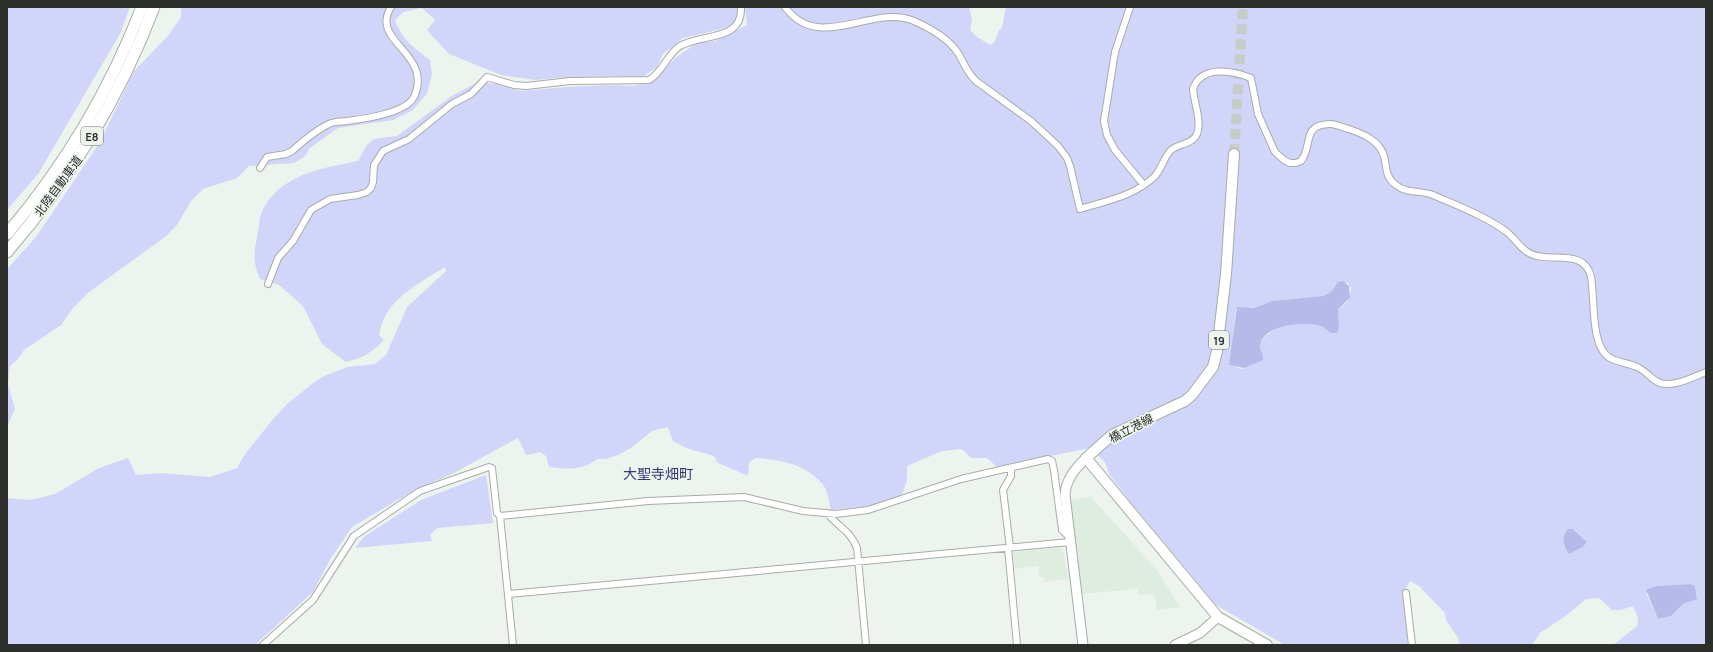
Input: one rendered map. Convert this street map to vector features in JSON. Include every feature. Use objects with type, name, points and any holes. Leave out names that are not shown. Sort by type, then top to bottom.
[{"type":"highway","name":"北陸自動車道","points":[[7,234],[52,176],[86,122],[119,60],[142,7]]},
{"type":"highway","name":"北陸自動車道","points":[[7,252],[44,207],[82,154],[118,90],[154,7]]},
{"type":"main road","name":"橋立港線","points":[[1086,458],[1112,435],[1185,400],[1192,395],[1213,367],[1217,351],[1226,274],[1234,154]]},
{"type":"main road","points":[[1086,458],[1218,617],[1268,645]]},
{"type":"street","points":[[260,168],[267,157],[292,151],[328,124],[394,111],[408,105],[414,96],[418,76],[416,67],[391,35],[387,27],[386,15],[391,7]]},
{"type":"street","points":[[268,284],[278,258],[293,241],[311,210],[330,199],[358,196],[367,192],[371,188],[373,182],[374,165],[377,157],[383,151],[409,139],[452,104],[471,94],[487,77],[514,85],[526,86],[570,81],[649,80],[658,74],[674,51],[680,46],[734,30],[740,22],[742,7]]},
{"type":"street","points":[[785,7],[794,17],[814,26],[829,28],[879,18],[899,17],[914,21],[937,34],[954,48],[970,76],[976,82],[1031,121],[1058,146],[1068,158],[1080,209],[1117,199],[1143,184],[1154,176],[1172,149],[1193,139],[1196,136],[1198,121],[1193,94],[1195,84],[1206,75],[1215,71],[1244,75],[1251,78],[1258,114],[1275,152],[1284,160],[1296,163],[1302,161],[1311,131],[1322,125],[1332,124],[1369,137],[1379,146],[1383,154],[1388,177],[1404,191],[1425,192],[1478,215],[1507,232],[1530,254],[1537,257],[1574,259],[1586,265],[1590,270],[1592,277],[1597,338],[1610,358],[1632,364],[1657,382],[1665,384],[1706,372]]},
{"type":"street","points":[[1130,7],[1114,52],[1104,120],[1107,134],[1115,150],[1143,184]]},
{"type":"street","points":[[1082,645],[1069,540],[1065,489],[1071,473],[1086,458]]},
{"type":"street","points":[[500,516],[648,501],[744,497],[803,511],[836,514],[868,510],[952,482],[1043,460],[1052,461],[1062,530],[1069,540]]},
{"type":"street","points":[[263,645],[313,600],[354,536],[420,491],[489,467],[492,468],[498,513],[500,516],[513,645]]},
{"type":"street","points":[[1011,468],[1012,476],[1004,490],[1017,645]]},
{"type":"street","points":[[828,513],[833,520],[852,536],[859,562],[866,645]]},
{"type":"street","points":[[509,594],[1009,548],[1069,540]]},
{"type":"street","points":[[1406,593],[1412,645]]},
{"type":"street","points":[[1175,645],[1200,632],[1218,617]]},
{"type":"shaded area","points":[[7,7],[130,7],[120,34],[38,174],[7,210]]},
{"type":"shaded area","points":[[181,7],[737,7],[737,16],[731,27],[683,38],[663,54],[657,67],[644,76],[569,77],[536,80],[501,75],[449,54],[427,30],[435,20],[422,8],[403,12],[395,20],[398,27],[409,43],[430,60],[432,74],[427,93],[413,110],[393,120],[338,128],[310,148],[305,156],[294,163],[249,166],[237,178],[203,189],[191,201],[177,225],[165,237],[89,292],[73,308],[61,325],[24,350],[17,360],[10,366],[8,384],[15,409],[7,427],[7,269],[36,237],[100,142],[134,71],[168,36],[181,17]]},
{"type":"shaded area","points":[[745,7],[969,7],[972,20],[970,30],[977,37],[990,45],[994,43],[999,30],[1002,28],[1006,7],[1706,7],[1706,645],[1613,645],[1637,626],[1638,618],[1633,606],[1621,610],[1612,610],[1599,598],[1586,599],[1567,615],[1540,633],[1532,645],[1460,645],[1458,638],[1446,620],[1445,613],[1419,586],[1410,581],[1403,593],[1409,645],[1285,645],[1216,605],[1129,500],[1109,474],[1105,462],[1090,448],[997,467],[987,458],[971,458],[962,449],[942,451],[907,466],[907,480],[901,498],[869,506],[831,510],[824,486],[802,468],[784,462],[755,458],[749,463],[748,476],[718,463],[714,456],[686,448],[673,441],[668,427],[652,431],[631,448],[618,455],[606,459],[597,459],[586,466],[574,468],[549,467],[546,456],[540,452],[526,455],[518,438],[452,474],[418,488],[352,527],[331,558],[313,592],[255,645],[7,645],[7,498],[31,500],[55,494],[99,468],[128,458],[136,475],[161,473],[210,477],[237,468],[245,454],[274,418],[287,404],[312,384],[322,377],[347,367],[375,364],[386,355],[407,307],[446,271],[445,267],[404,294],[388,312],[382,323],[379,335],[384,340],[366,354],[357,359],[346,362],[322,344],[303,306],[279,285],[260,279],[257,273],[255,250],[260,216],[268,201],[278,190],[289,182],[302,176],[330,167],[358,161],[366,146],[374,139],[397,136],[452,96],[478,82],[498,84],[519,91],[611,85],[633,86],[655,81],[675,58],[697,43],[715,41],[747,25]],"holes":[[[1338,282],[1348,283],[1351,289],[1348,301],[1338,309],[1339,327],[1305,324],[1291,324],[1281,327],[1263,339],[1254,360],[1247,367],[1241,369],[1230,365],[1236,309],[1257,307],[1272,301],[1323,296],[1331,292]],[[1575,530],[1587,542],[1583,547],[1569,554],[1564,546],[1565,533]],[[1690,584],[1695,586],[1697,598],[1683,604],[1671,616],[1658,619],[1646,593],[1656,586]]]},
{"type":"shaded area","points":[[1343,281],[1349,286],[1350,298],[1338,309],[1339,327],[1337,333],[1331,333],[1325,328],[1306,324],[1296,324],[1277,328],[1269,332],[1263,338],[1260,349],[1263,360],[1244,368],[1229,365],[1237,307],[1254,308],[1272,301],[1323,296],[1331,292],[1338,282]]},
{"type":"shaded area","points":[[486,475],[493,523],[437,528],[430,535],[432,541],[355,548],[365,536],[421,500]]},
{"type":"shaded area","points":[[1091,497],[1157,570],[1180,607],[1157,610],[1154,594],[1139,595],[1138,589],[1081,594],[1069,500]]},
{"type":"shaded area","points":[[1568,529],[1573,529],[1587,542],[1583,547],[1569,554],[1565,548],[1564,542],[1564,535]]},
{"type":"shaded area","points":[[1062,547],[1069,579],[1045,582],[1044,577],[1039,577],[1038,566],[1014,569],[1013,552]]},
{"type":"shaded area","points":[[1690,584],[1695,586],[1697,599],[1683,604],[1671,616],[1658,619],[1646,590],[1656,586]]},
{"type":"tunnel","points":[[1234,154],[1243,7]]},
{"type":"district","name":"大聖寺畑町","points":[[658,473]]}]
